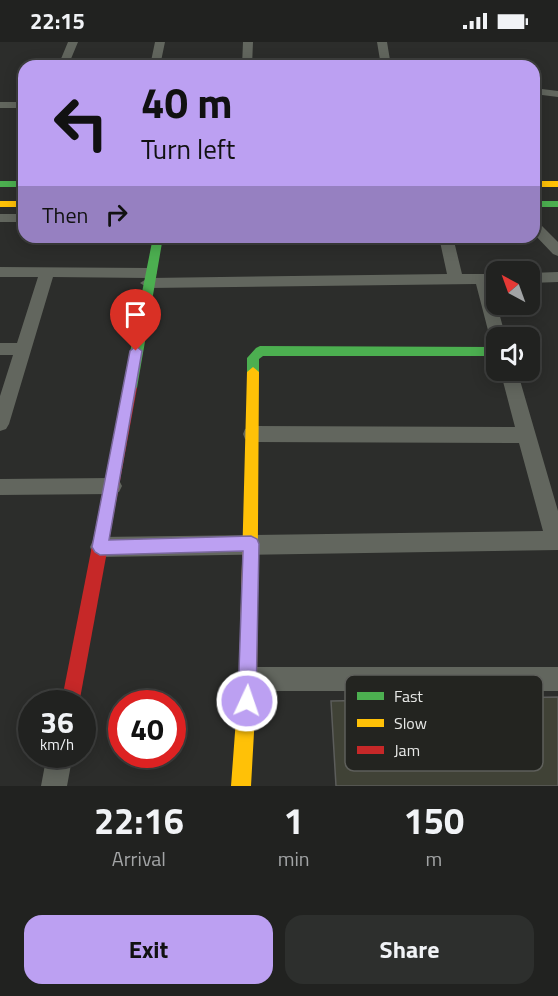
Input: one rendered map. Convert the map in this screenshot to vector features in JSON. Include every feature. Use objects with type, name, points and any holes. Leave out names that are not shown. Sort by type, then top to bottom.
[{"type":"street","points":[[66,60],[73,42]]},
{"type":"street","points":[[156,60],[160,42]]},
{"type":"street","points":[[248,42],[248,60]]},
{"type":"street","points":[[382,42],[385,60]]},
{"type":"street","points":[[540,92],[558,94]]},
{"type":"street","points":[[0,105],[18,105]]},
{"type":"street","points":[[0,184],[18,184]]},
{"type":"street","points":[[540,184],[558,184]]},
{"type":"street","points":[[0,204],[18,204]]},
{"type":"street","points":[[540,204],[558,204]]},
{"type":"street","points":[[0,218],[18,218]]},
{"type":"street","points":[[540,232],[558,251]]},
{"type":"street","points":[[73,690],[157,243]]},
{"type":"street","points":[[447,243],[456,279]]},
{"type":"street","points":[[0,272],[47,272],[149,278],[486,279]]},
{"type":"street","points":[[0,424],[47,272]]},
{"type":"street","points":[[540,278],[558,277]]},
{"type":"street","points":[[0,349],[23,349]]},
{"type":"street","points":[[241,786],[248,680],[253,358],[260,351],[486,352]]},
{"type":"street","points":[[100,547],[557,540],[511,381]]},
{"type":"street","points":[[252,434],[526,435]]},
{"type":"street","points":[[0,486],[112,486]]},
{"type":"street","points":[[248,680],[345,680]]},
{"type":"street","points":[[54,786],[57,768]]},
{"type":"building","points":[[543,697],[558,697],[558,786],[336,786],[331,701],[345,701],[345,771],[543,771]]},
{"type":"traffic: fast","points":[[0,184],[18,184]]},
{"type":"traffic: fast","points":[[540,204],[558,204]]},
{"type":"traffic: fast","points":[[130,388],[157,243]]},
{"type":"traffic: fast","points":[[253,372],[253,358],[260,351],[486,352]]},
{"type":"traffic: slow","points":[[540,184],[558,184]]},
{"type":"traffic: slow","points":[[0,204],[18,204]]},
{"type":"traffic: slow","points":[[241,786],[248,679],[253,372]]},
{"type":"traffic: jam","points":[[73,690],[130,388]]},
{"type":"route","points":[[136,351],[100,547],[251,544],[247,701]]}]
